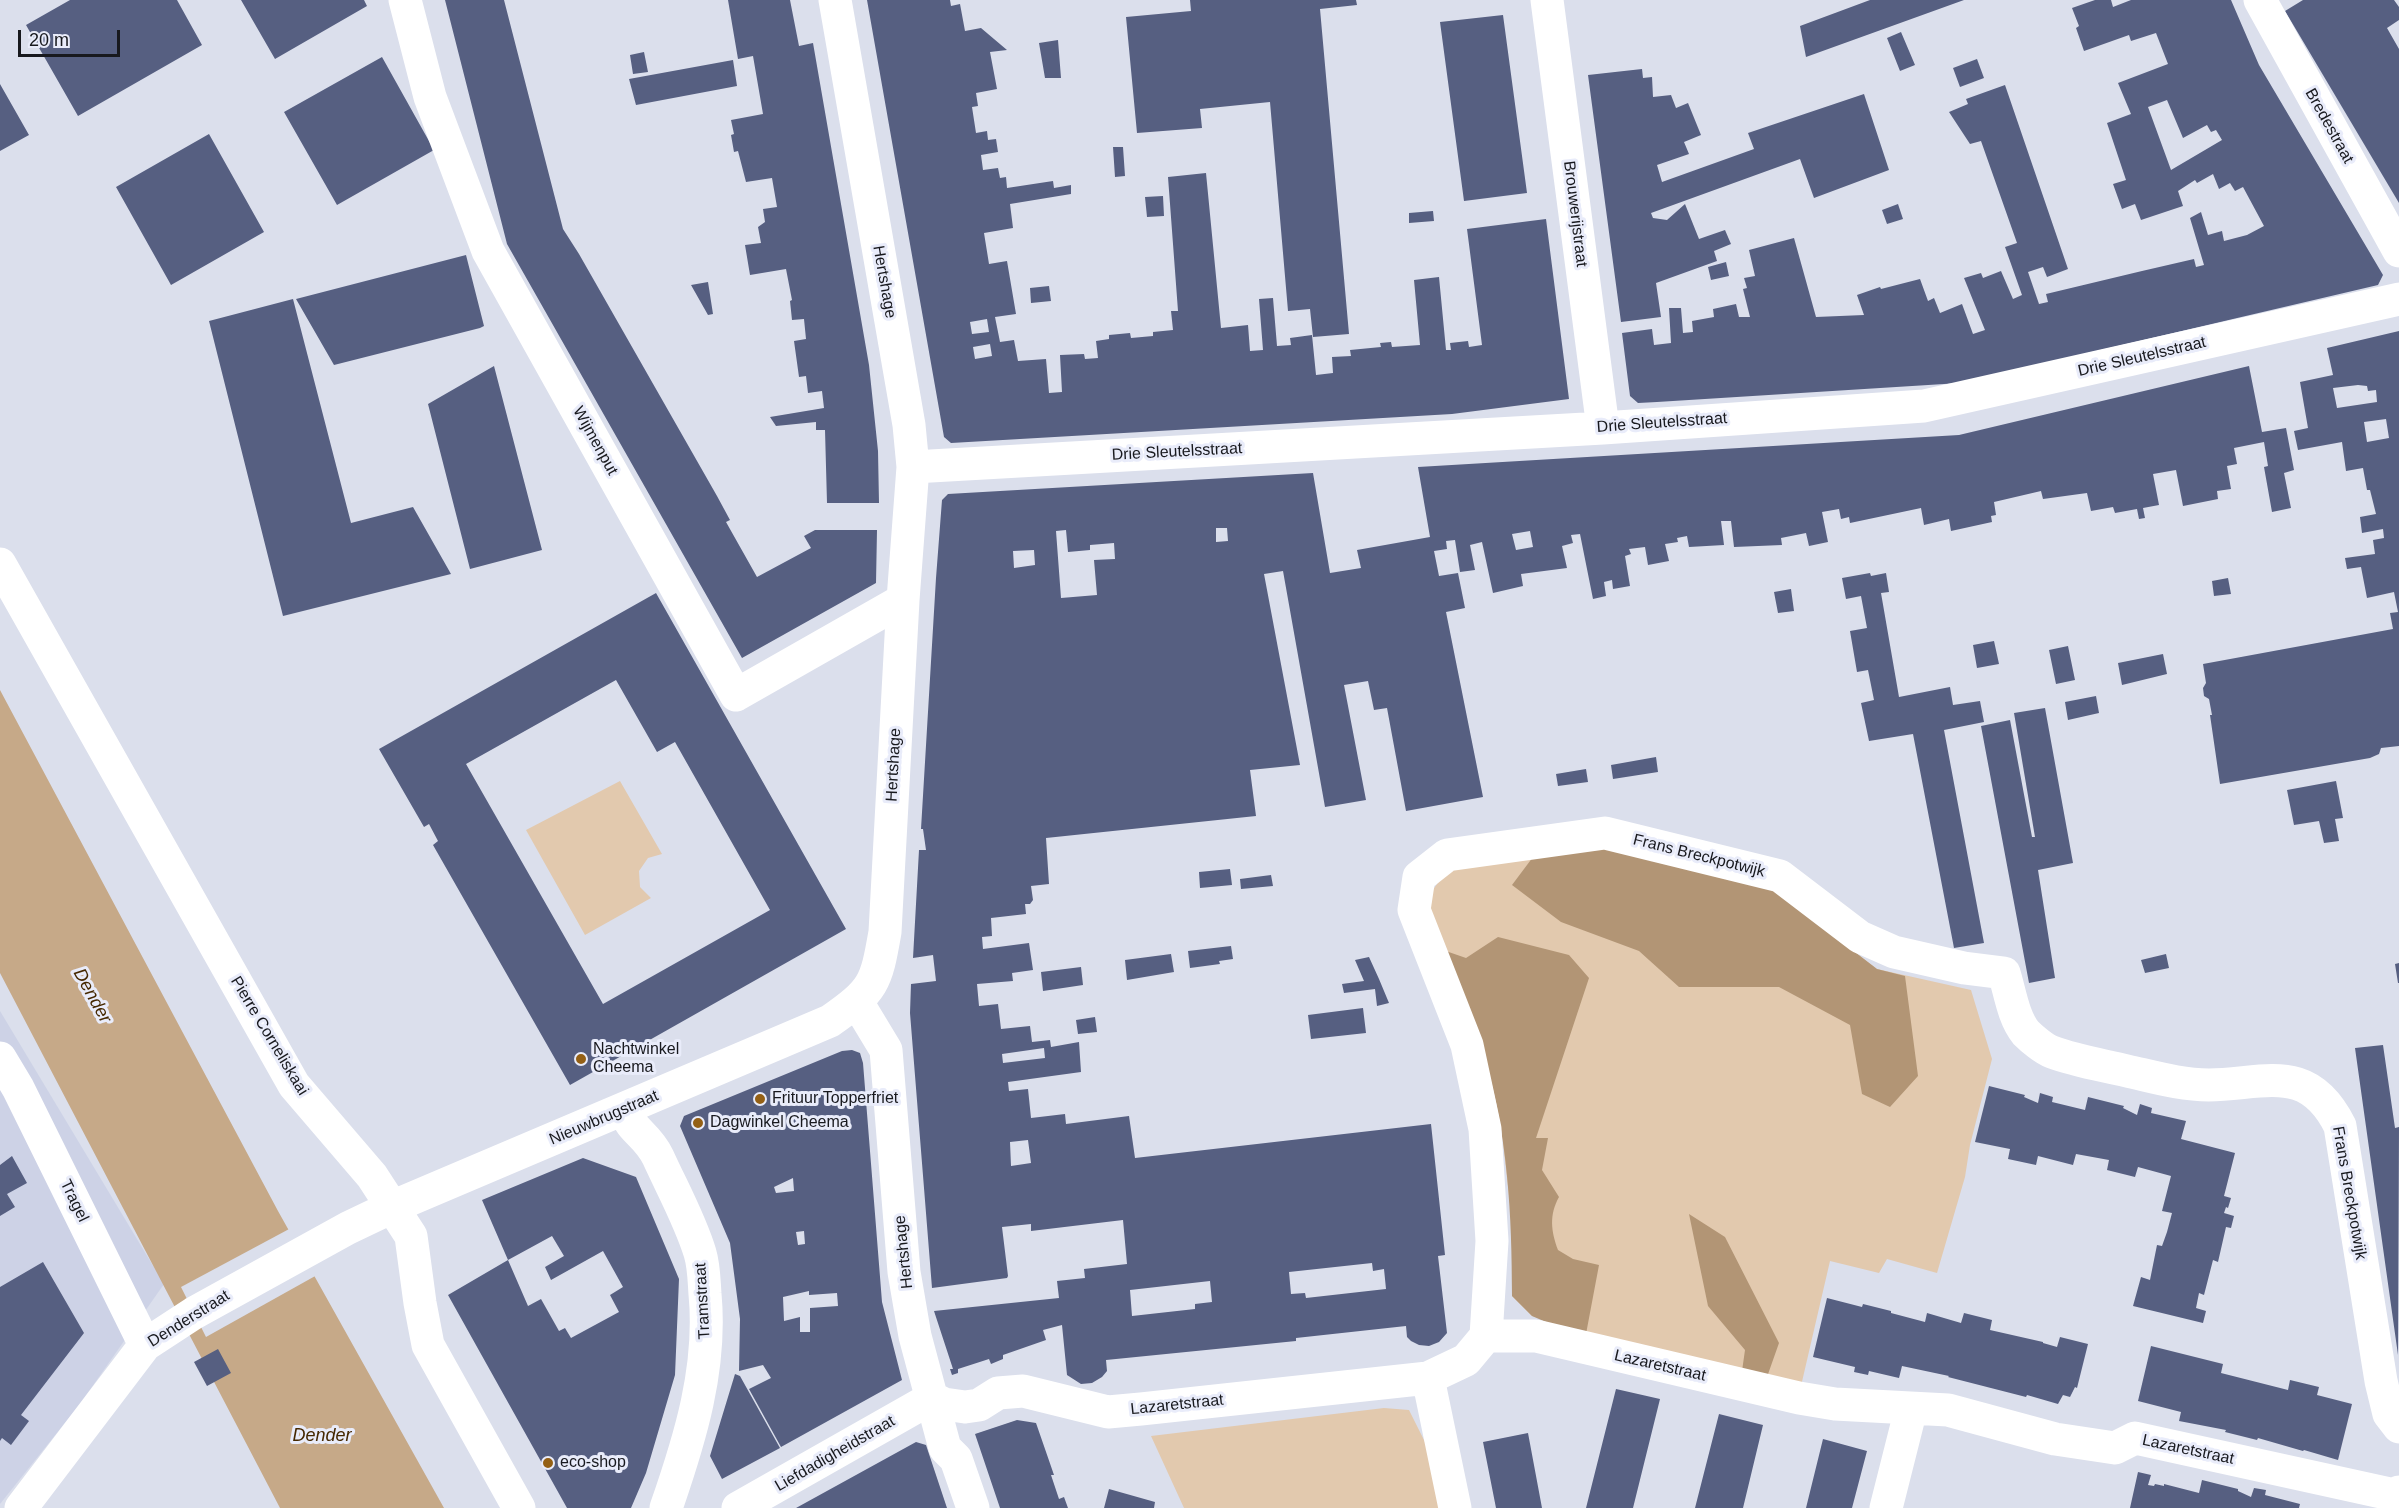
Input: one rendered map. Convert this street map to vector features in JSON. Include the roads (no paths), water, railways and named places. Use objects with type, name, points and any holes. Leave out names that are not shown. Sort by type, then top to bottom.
[{"type":"street","name":"Wijmenput","points":[[405,0],[430,97],[488,251],[736,695],[903,600]]},
{"type":"street","name":"Hertshage","points":[[835,0],[909,425],[914,467],[903,600],[885,932],[879,968],[871,986],[857,1002],[886,1050],[904,1272],[915,1336],[945,1448],[956,1459],[973,1508]]},
{"type":"street","name":"Brouwerijstraat","points":[[1547,0],[1603,428]]},
{"type":"street","name":"Bredestraat","points":[[2260,0],[2399,251]]},
{"type":"street","name":"Drie Sleutelsstraat","points":[[914,467],[1603,428],[1924,405],[2399,299]]},
{"type":"street","name":"Pierre Corneliskaai","points":[[0,564],[294,1085],[372,1176],[411,1236],[428,1345],[519,1508]]},
{"type":"street","name":"Frans Breckpotwijk","points":[[1486,1336],[1492,1241],[1485,1129],[1467,1045],[1414,910],[1419,877],[1447,855],[1605,833],[1780,876],[1860,937],[1894,952],[1964,968],[2004,973],[2018,1020],[2026,1033],[2049,1051],[2184,1084],[2210,1085],[2280,1080],[2303,1086],[2318,1095],[2331,1108],[2340,1126],[2376,1359],[2389,1414],[2399,1427]]},
{"type":"street","name":"Nieuwbrugstraat","points":[[348,1228],[392,1207],[830,1021],[857,1002]]},
{"type":"street","name":"Tragel","points":[[0,1058],[18,1088],[145,1345]]},
{"type":"street","name":"Tramstraat","points":[[624,1110],[629,1124],[651,1142],[693,1235],[704,1272],[706,1341],[699,1395],[689,1438],[666,1508]]},
{"type":"street","name":"Denderstraat","points":[[21,1508],[145,1345],[182,1320],[348,1228]]},
{"type":"street","name":"Lazaretstraat","points":[[932,1398],[944,1404],[965,1407],[979,1405],[998,1393],[1023,1391],[1108,1412],[1428,1378],[1466,1360],[1486,1336],[1536,1335],[1799,1398],[1835,1404],[1948,1410],[2055,1439],[2115,1448],[2135,1438],[2395,1498]]},
{"type":"street","points":[[1428,1378],[1455,1508]]},
{"type":"street","name":"Liefdadigheidstraat","points":[[738,1508],[932,1398]]},
{"type":"street","points":[[1886,1508],[1911,1409]]},
{"type":"water","name":"Dender","points":[[0,690],[278,1211],[444,1508],[280,1508],[0,973]]},
{"type":"place","name":"Nachtwinkel Cheema","points":[[581,1059]]},
{"type":"place","name":"Frituur Topperfriet","points":[[760,1099]]},
{"type":"place","name":"Dagwinkel Cheema","points":[[698,1123]]},
{"type":"place","name":"eco-shop","points":[[548,1463]]}]
